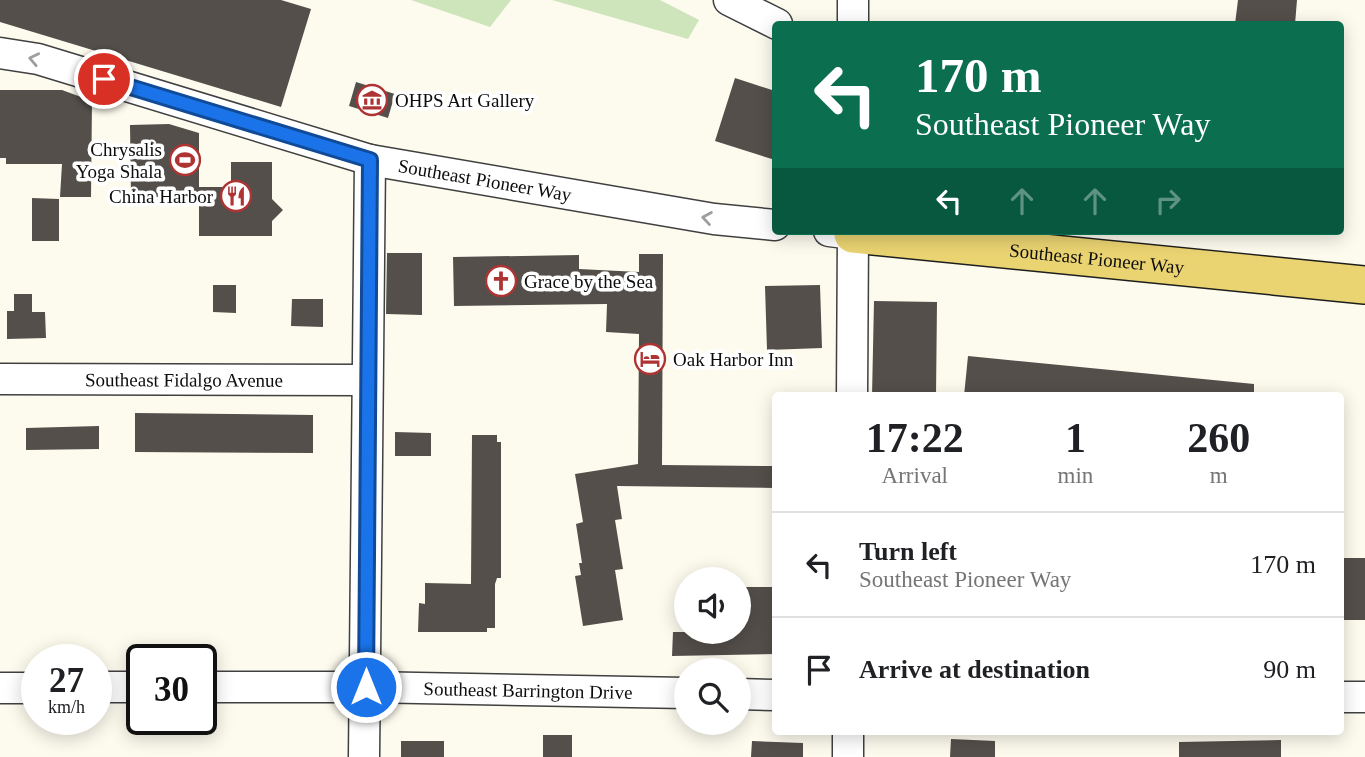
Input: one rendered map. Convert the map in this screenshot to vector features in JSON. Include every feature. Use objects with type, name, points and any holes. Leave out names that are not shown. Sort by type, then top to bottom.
[{"type":"main road","name":"Southeast Pioneer Way","points":[[874,235],[1365,285]]},
{"type":"street","points":[[729,0],[772,22]]},
{"type":"street","points":[[853,0],[853,21]]},
{"type":"street","name":"Southeast Pioneer Way","points":[[0,53],[38,59],[370,160],[714,219],[772,225]]},
{"type":"street","points":[[364,757],[370,160]]},
{"type":"street","points":[[845,235],[852,392]]},
{"type":"street","name":"Southeast Fidalgo Avenue","points":[[0,379],[366,380]]},
{"type":"street","name":"Southeast Barrington Drive","points":[[217,687],[674,693]]},
{"type":"street","points":[[0,688],[21,688]]},
{"type":"street","points":[[751,694],[772,695]]},
{"type":"street","points":[[1344,697],[1365,697]]},
{"type":"street","points":[[848,735],[848,757]]},
{"type":"green space","points":[[411,0],[511,0],[490,27]]},
{"type":"green space","points":[[552,0],[660,0],[699,20],[688,39]]},
{"type":"building","points":[[0,0],[281,0],[311,9],[281,107],[0,22]]},
{"type":"building","points":[[1238,0],[1297,0],[1295,21],[1235,21]]},
{"type":"building","points":[[735,78],[772,90],[772,159],[715,141]]},
{"type":"building","name":"OHPS Art Gallery","points":[[356,82],[395,94],[388,118],[349,106]]},
{"type":"building","points":[[0,90],[62,90],[92,101],[91,197],[60,197],[62,164],[6,164],[6,158],[0,158]]},
{"type":"building","points":[[169,124],[199,133],[199,187],[231,187],[231,162],[272,162],[272,199],[283,210],[272,221],[272,236],[199,236],[199,197],[131,197],[130,125]]},
{"type":"building","points":[[32,198],[59,199],[59,241],[32,241]]},
{"type":"building","points":[[387,253],[422,253],[422,315],[386,314]]},
{"type":"building","points":[[639,254],[663,254],[662,465],[772,466],[772,488],[617,486],[622,519],[615,520],[623,569],[615,570],[623,620],[583,626],[575,576],[581,575],[579,563],[582,563],[576,524],[583,522],[575,474],[638,464],[639,334],[606,332],[607,304],[454,306],[453,257],[579,255],[579,269],[639,272]]},
{"type":"building","points":[[213,285],[236,285],[236,313],[213,312]]},
{"type":"building","points":[[820,285],[822,348],[767,350],[765,286]]},
{"type":"building","points":[[14,294],[32,294],[32,312],[45,312],[46,338],[7,339],[7,311],[14,311]]},
{"type":"building","points":[[292,299],[323,299],[323,327],[291,326]]},
{"type":"building","points":[[874,301],[937,302],[936,392],[872,392]]},
{"type":"building","points":[[968,356],[1254,384],[1254,392],[964,392]]},
{"type":"building","points":[[135,413],[313,415],[313,453],[135,452]]},
{"type":"building","points":[[99,426],[99,449],[26,450],[26,428]]},
{"type":"building","points":[[395,432],[431,433],[431,456],[395,456]]},
{"type":"building","points":[[472,435],[497,435],[497,442],[501,442],[501,578],[497,578],[495,584],[495,628],[487,628],[487,632],[418,632],[419,603],[425,604],[425,583],[471,584]]},
{"type":"building","points":[[1344,558],[1365,558],[1365,620],[1344,620]]},
{"type":"building","points":[[751,587],[772,587],[772,654],[672,656],[673,632],[674,644],[751,644]]},
{"type":"building","points":[[543,735],[572,735],[572,757],[543,757]]},
{"type":"building","points":[[951,739],[995,741],[995,757],[950,757]]},
{"type":"building","points":[[1281,740],[1281,757],[1179,757],[1179,742]]},
{"type":"building","points":[[401,741],[444,741],[444,757],[401,757]]},
{"type":"building","points":[[752,741],[803,743],[803,757],[751,757]]},
{"type":"place","name":"OHPS Art Gallery","points":[[372,100]]},
{"type":"place","name":"Chrysalis Yoga Shala","points":[[185,160]]},
{"type":"place","name":"China Harbor","points":[[236,196]]},
{"type":"place","name":"Grace by the Sea","points":[[501,281]]},
{"type":"place","name":"Oak Harbor Inn","points":[[650,359]]},
{"type":"route","points":[[104,79],[370,160],[366,380],[366,687]]}]
